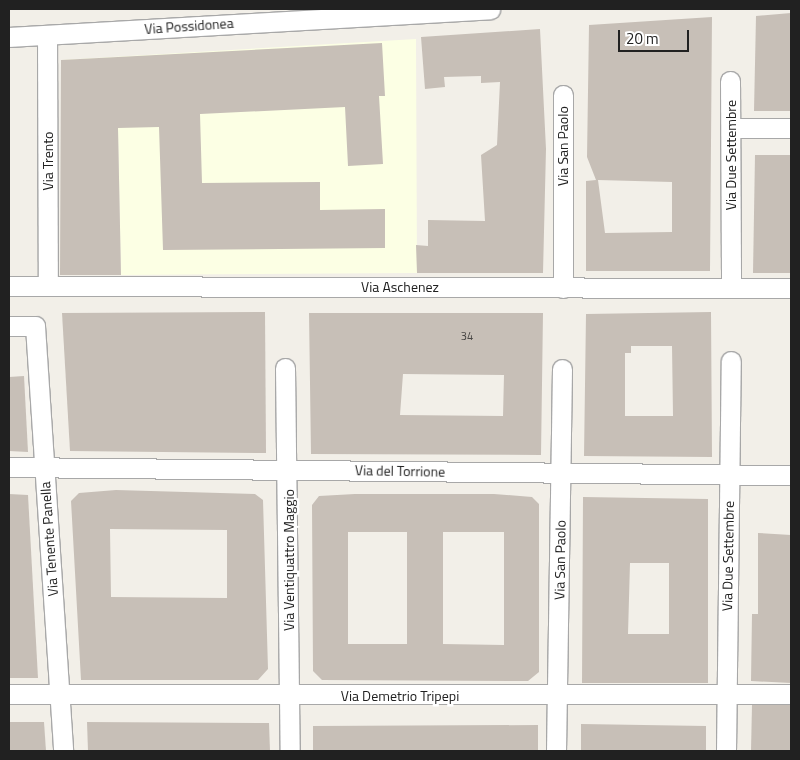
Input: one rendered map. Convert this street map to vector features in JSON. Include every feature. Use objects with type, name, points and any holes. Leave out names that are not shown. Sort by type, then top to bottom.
[{"type":"street","name":"Via Possidonea","points":[[9,37],[248,15],[490,9]]},
{"type":"street","name":"Via Trento","points":[[47,35],[48,286]]},
{"type":"street","name":"Via Due Settembre","points":[[730,81],[731,288]]},
{"type":"street","name":"Via San Paolo","points":[[563,94],[563,288]]},
{"type":"street","points":[[731,128],[791,128]]},
{"type":"street","name":"Via Aschenez","points":[[9,286],[791,288]]},
{"type":"street","name":"Via Tenente Panella","points":[[9,326],[35,326],[63,751]]},
{"type":"street","name":"Via Due Settembre","points":[[726,751],[730,361]]},
{"type":"street","name":"Via Ventiquattro Maggio","points":[[285,368],[289,469],[290,751]]},
{"type":"street","name":"Via San Paolo","points":[[556,751],[562,369]]},
{"type":"street","name":"Via del Torrione","points":[[9,466],[791,474]]},
{"type":"street","name":"Via Demetrio Tripepi","points":[[9,694],[290,696],[791,694]]},
{"type":"shaded area","points":[[416,39],[417,273],[121,275],[118,129],[61,129],[61,60]]},
{"type":"building","points":[[791,13],[791,111],[754,111],[756,16]]},
{"type":"building","points":[[712,17],[710,271],[586,271],[586,181],[596,180],[587,157],[589,25]],"holes":[[[598,180],[672,182],[672,232],[605,233]]]},
{"type":"building","points":[[540,29],[546,149],[543,273],[417,273],[416,245],[428,246],[428,220],[485,221],[481,155],[497,145],[500,82],[481,83],[481,76],[444,77],[445,87],[425,89],[421,37]]},
{"type":"building","points":[[382,43],[385,96],[379,96],[383,164],[348,166],[345,107],[200,114],[202,183],[320,182],[320,210],[385,209],[385,248],[163,250],[159,127],[118,128],[121,275],[60,275],[61,60]]},
{"type":"building","points":[[755,155],[791,155],[791,273],[753,273]]},
{"type":"building","points":[[265,312],[266,453],[70,451],[62,313]]},
{"type":"building","points":[[711,312],[712,457],[584,456],[586,314]],"holes":[[[631,346],[672,346],[673,416],[625,416],[625,353],[631,353]]]},
{"type":"building","points":[[309,313],[543,313],[541,455],[311,454]],"holes":[[[403,374],[504,375],[503,416],[400,415]]]},
{"type":"building","points":[[24,376],[28,452],[9,451],[9,377]]},
{"type":"building","points":[[116,490],[255,494],[263,500],[268,669],[258,680],[81,680],[71,501],[79,493]],"holes":[[[110,529],[227,530],[227,598],[111,597]]]},
{"type":"building","points":[[9,494],[28,495],[38,678],[9,678]]},
{"type":"building","points":[[355,494],[494,494],[532,497],[539,504],[539,672],[528,681],[322,680],[313,671],[312,505],[319,496]],"holes":[[[348,532],[407,532],[407,644],[348,644]],[[443,532],[504,532],[504,645],[443,644]]]},
{"type":"building","points":[[583,497],[708,499],[708,683],[582,683]],"holes":[[[630,563],[669,563],[669,634],[628,634]]]},
{"type":"building","points":[[758,533],[791,535],[791,683],[751,681],[752,614],[758,614]]},
{"type":"building","points":[[752,705],[791,705],[791,751],[751,751]]},
{"type":"building","points":[[9,722],[44,722],[46,751],[9,751]]},
{"type":"building","points":[[87,722],[269,723],[270,751],[88,751]]},
{"type":"building","points":[[581,724],[706,726],[706,751],[581,751]]},
{"type":"building","points":[[538,725],[538,751],[313,751],[313,726]]}]
